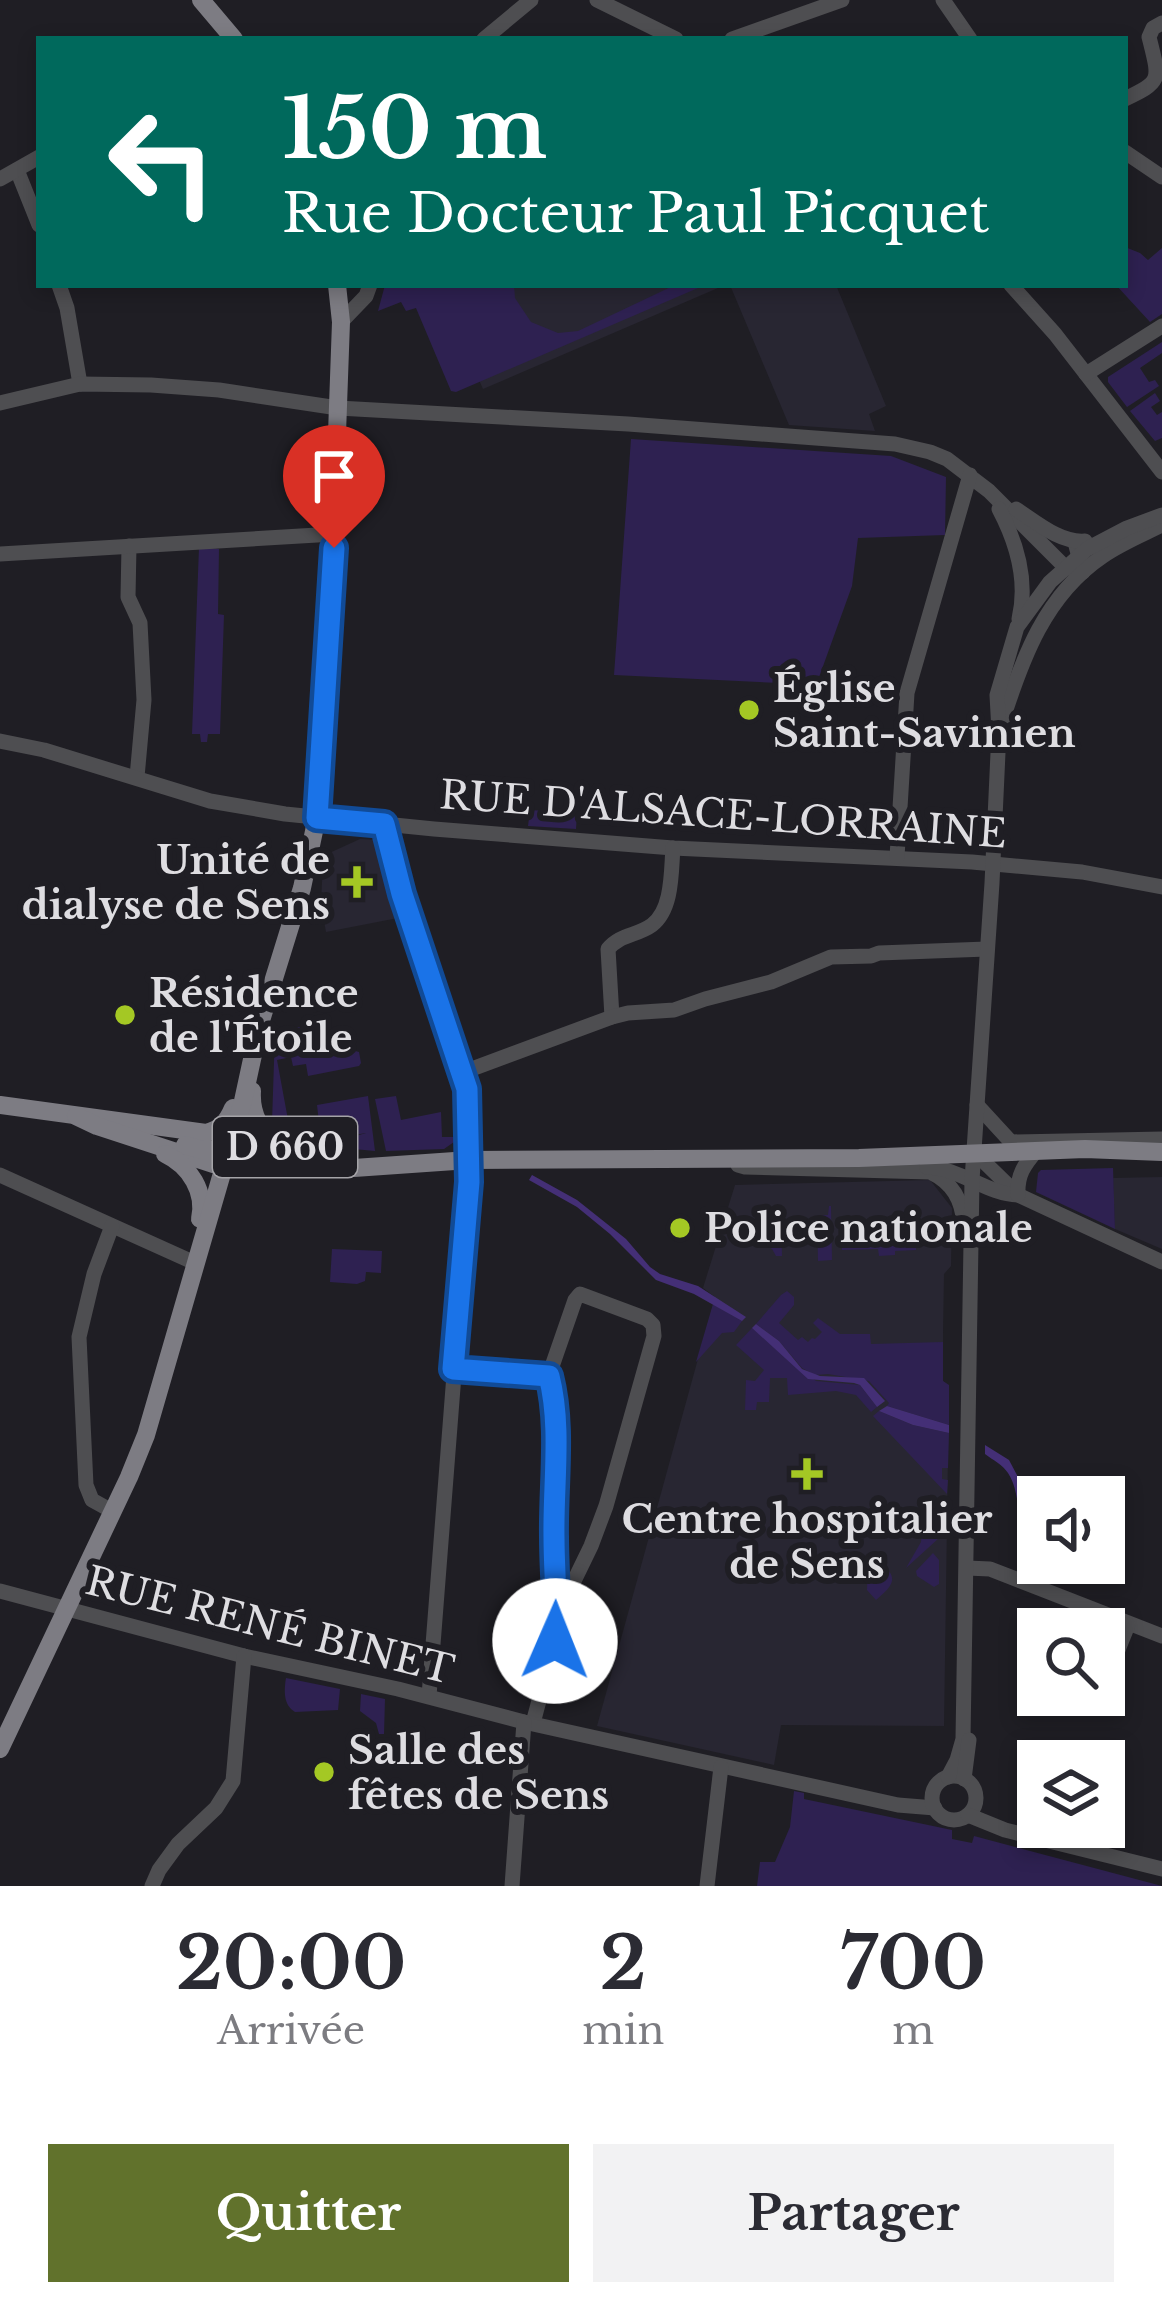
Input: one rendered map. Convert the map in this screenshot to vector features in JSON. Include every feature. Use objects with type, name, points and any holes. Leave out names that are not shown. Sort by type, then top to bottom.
[{"type":"main road","points":[[201,0],[231,36]]},
{"type":"main road","points":[[192,1262],[241,1106],[317,818],[334,534],[341,322],[337,288]]},
{"type":"main road","name":"D 660","points":[[0,1105],[206,1133],[217,1130],[235,1106],[259,1028]]},
{"type":"main road","name":"D 660","points":[[259,1028],[252,1112],[274,1140],[289,1150],[322,1157],[418,1164]]},
{"type":"main road","points":[[76,1116],[202,1150],[227,1152]]},
{"type":"main road","name":"D 660","points":[[76,1116],[117,1132],[227,1152],[362,1167]]},
{"type":"main road","points":[[0,1749],[146,1435],[192,1262],[203,1202],[188,1170],[176,1159],[117,1132]]},
{"type":"main road","name":"D 660","points":[[206,1133],[248,1169],[469,1160],[975,1153]]},
{"type":"main road","points":[[975,1153],[1162,1145]]},
{"type":"street","points":[[488,36],[531,0]]},
{"type":"street","points":[[597,0],[670,36]]},
{"type":"street","points":[[740,36],[842,0]]},
{"type":"street","points":[[943,0],[968,36]]},
{"type":"street","points":[[1128,98],[1157,82],[1149,38],[1162,23]]},
{"type":"street","points":[[1128,154],[1162,177]]},
{"type":"street","points":[[0,179],[36,160]]},
{"type":"street","points":[[17,170],[36,218]]},
{"type":"street","points":[[60,288],[80,384]]},
{"type":"street","points":[[341,322],[369,288]]},
{"type":"street","points":[[1014,288],[1156,452],[1162,472]]},
{"type":"street","points":[[1086,374],[1162,326]]},
{"type":"street","points":[[0,403],[80,384],[219,390],[338,408],[895,444],[947,459],[970,475],[1064,566]]},
{"type":"street","points":[[897,857],[906,695],[970,475]]},
{"type":"street","points":[[988,491],[1079,556]]},
{"type":"street","points":[[956,1778],[975,1792],[972,1809],[953,1820],[942,1816],[934,1800],[938,1783],[956,1778],[968,1762],[970,1659],[965,1638],[973,1180],[993,864],[997,695],[1017,627],[1023,584],[1010,529],[988,491]]},
{"type":"street","points":[[1017,627],[1064,566],[1127,528],[1162,515]]},
{"type":"street","points":[[999,731],[1031,640],[1061,596],[1079,556],[1162,525]]},
{"type":"street","points":[[0,554],[334,534]]},
{"type":"street","points":[[129,546],[128,597],[140,623],[144,700],[137,777]]},
{"type":"street","name":"RUE D'ALSACE-LORRAINE","points":[[0,741],[222,804],[317,818],[673,848],[993,864],[1162,886]]},
{"type":"street","points":[[384,824],[402,894],[467,1089],[469,1160],[429,1696]]},
{"type":"street","points":[[612,1017],[610,946],[657,920],[670,892],[673,848]]},
{"type":"street","points":[[461,1073],[612,1017],[674,1010],[771,982],[831,957],[987,950]]},
{"type":"street","points":[[977,1105],[1011,1142],[1162,1145]]},
{"type":"street","points":[[1018,1195],[1021,1168],[1037,1150]]},
{"type":"street","points":[[975,1153],[1018,1195],[1162,1262]]},
{"type":"street","points":[[722,1158],[745,1167],[930,1172],[949,1185],[962,1205],[969,1298]]},
{"type":"street","points":[[859,1158],[877,1166],[948,1169],[1007,1195],[1018,1195]]},
{"type":"street","points":[[0,1174],[192,1262]]},
{"type":"street","points":[[112,1226],[79,1337],[86,1485],[92,1500],[112,1511]]},
{"type":"street","points":[[512,1886],[528,1723],[555,1641],[557,1614],[555,1410],[549,1376],[580,1294],[647,1319],[654,1336],[606,1506],[557,1614]]},
{"type":"street","points":[[453,1369],[549,1376]]},
{"type":"street","points":[[967,1568],[990,1569],[1162,1636]]},
{"type":"street","name":"RUE RENÉ BINET","points":[[0,1591],[244,1657],[721,1767],[917,1808],[934,1800]]},
{"type":"street","points":[[1125,1632],[1128,1624]]},
{"type":"street","points":[[152,1886],[178,1844],[216,1808],[233,1781],[244,1657]]},
{"type":"street","points":[[707,1886],[721,1767]]},
{"type":"street","points":[[972,1809],[1005,1830],[1162,1869]]},
{"type":"shaded area","points":[[1128,248],[1148,260],[1162,248],[1162,314],[1150,322],[1119,288],[1128,288]]},
{"type":"shaded area","points":[[384,288],[514,288],[515,298],[531,322],[558,333],[578,331],[669,288],[698,288],[456,392],[451,391],[416,308],[406,311],[401,302],[378,311]]},
{"type":"shaded area","points":[[438,288],[718,288],[483,389]]},
{"type":"shaded area","points":[[731,288],[837,288],[886,406],[869,414],[875,431],[789,425]]},
{"type":"shaded area","points":[[1162,342],[1162,353],[1140,368],[1149,382],[1155,380],[1159,386],[1127,407],[1108,377]]},
{"type":"shaded area","points":[[1155,393],[1160,401],[1151,407],[1157,415],[1162,412],[1162,438],[1155,441],[1130,411]]},
{"type":"shaded area","points":[[631,439],[891,456],[946,477],[945,535],[858,538],[852,586],[818,680],[782,676],[780,683],[614,675]]},
{"type":"shaded area","points":[[199,547],[219,549],[218,614],[224,615],[220,734],[208,734],[207,742],[201,742],[200,734],[192,734]]},
{"type":"shaded area","points":[[530,810],[577,813],[576,829],[528,826]]},
{"type":"shaded area","name":"Unité de dialyse de Sens","points":[[360,839],[378,840],[403,917],[326,932],[321,904],[323,860]]},
{"type":"shaded area","points":[[300,1027],[304,1050],[342,1043],[359,1052],[361,1063],[308,1076],[306,1064],[293,1066],[291,1057],[277,1060],[291,1136],[320,1131],[317,1105],[368,1096],[375,1151],[321,1146],[366,1133],[303,1144],[289,1139],[272,1122],[275,1032]]},
{"type":"shaded area","points":[[396,1096],[401,1120],[441,1112],[442,1137],[461,1137],[444,1149],[386,1151],[375,1099]]},
{"type":"shaded area","points":[[1113,1168],[1115,1229],[1036,1192],[1041,1170]]},
{"type":"shaded area","points":[[532,1175],[577,1200],[660,1274],[698,1286],[746,1317],[742,1321],[694,1294],[656,1280],[577,1207],[529,1180]]},
{"type":"shaded area","points":[[1162,1177],[1162,1249],[1115,1229],[1113,1178]]},
{"type":"shaded area","name":"Centre hospitalier de Sens","points":[[930,1180],[952,1208],[943,1333],[943,1381],[949,1386],[944,1726],[781,1725],[774,1765],[597,1726],[715,1297],[703,1288],[735,1185]]},
{"type":"shaded area","points":[[767,1206],[772,1216],[781,1216],[782,1256],[757,1240]]},
{"type":"shaded area","points":[[829,1206],[832,1260],[818,1261],[817,1216],[828,1215]]},
{"type":"shaded area","points":[[926,1231],[916,1234],[916,1250],[895,1251],[895,1255],[879,1256],[878,1249],[842,1250],[841,1239]]},
{"type":"shaded area","points":[[332,1249],[382,1251],[381,1273],[366,1272],[365,1281],[357,1284],[330,1282]]},
{"type":"shaded area","points":[[787,1291],[794,1305],[779,1323],[798,1340],[802,1337],[808,1342],[822,1332],[813,1323],[818,1318],[840,1334],[870,1334],[871,1344],[943,1342],[949,1425],[887,1406],[869,1381],[815,1375],[802,1368],[779,1341],[756,1324]]},
{"type":"shaded area","points":[[713,1304],[742,1321],[734,1332],[722,1333],[696,1362]]},
{"type":"shaded area","points":[[756,1324],[779,1341],[802,1369],[820,1376],[864,1378],[885,1401],[877,1407],[854,1383],[808,1379],[752,1328]]},
{"type":"shaded area","points":[[752,1328],[816,1381],[860,1385],[877,1407],[871,1412],[856,1395],[836,1391],[788,1395],[787,1378],[770,1378],[769,1402],[757,1402],[756,1410],[745,1410],[746,1380],[755,1381],[764,1370],[736,1345]]},
{"type":"shaded area","points":[[887,1406],[949,1425],[949,1433],[879,1411]]},
{"type":"shaded area","points":[[879,1411],[949,1433],[948,1468],[942,1468],[942,1479],[948,1480],[947,1494],[873,1416]]},
{"type":"shaded area","points":[[985,1445],[1009,1460],[1017,1476],[1017,1499],[1003,1468],[985,1454]]},
{"type":"shaded area","points":[[932,1506],[940,1509],[939,1538],[906,1568],[921,1542],[923,1512]]},
{"type":"shaded area","points":[[933,1553],[939,1560],[939,1584],[934,1587],[916,1571]]},
{"type":"shaded area","points":[[874,1554],[892,1577],[876,1600],[867,1590],[868,1560]]},
{"type":"shaded area","points":[[286,1678],[340,1689],[338,1710],[295,1712],[286,1701]]},
{"type":"shaded area","points":[[361,1694],[385,1699],[384,1734],[360,1711]]},
{"type":"shaded area","points":[[794,1791],[804,1793],[804,1799],[952,1830],[952,1839],[972,1843],[974,1836],[1162,1886],[757,1886],[760,1862],[775,1862],[790,1827]]},
{"type":"place","name":"Église Saint-Savinien","points":[[749,710]]},
{"type":"place","name":"Unité de dialyse de Sens","points":[[357,882]]},
{"type":"place","name":"Résidence de l'Étoile","points":[[125,1015]]},
{"type":"place","name":"Police nationale","points":[[680,1228]]},
{"type":"place","name":"Centre hospitalier de Sens","points":[[807,1474]]},
{"type":"place","name":"Salle des fêtes de Sens","points":[[324,1772]]},
{"type":"route","points":[[334,548],[317,818],[384,824],[402,894],[467,1089],[469,1182],[453,1369],[549,1376],[555,1410],[555,1641]]}]
